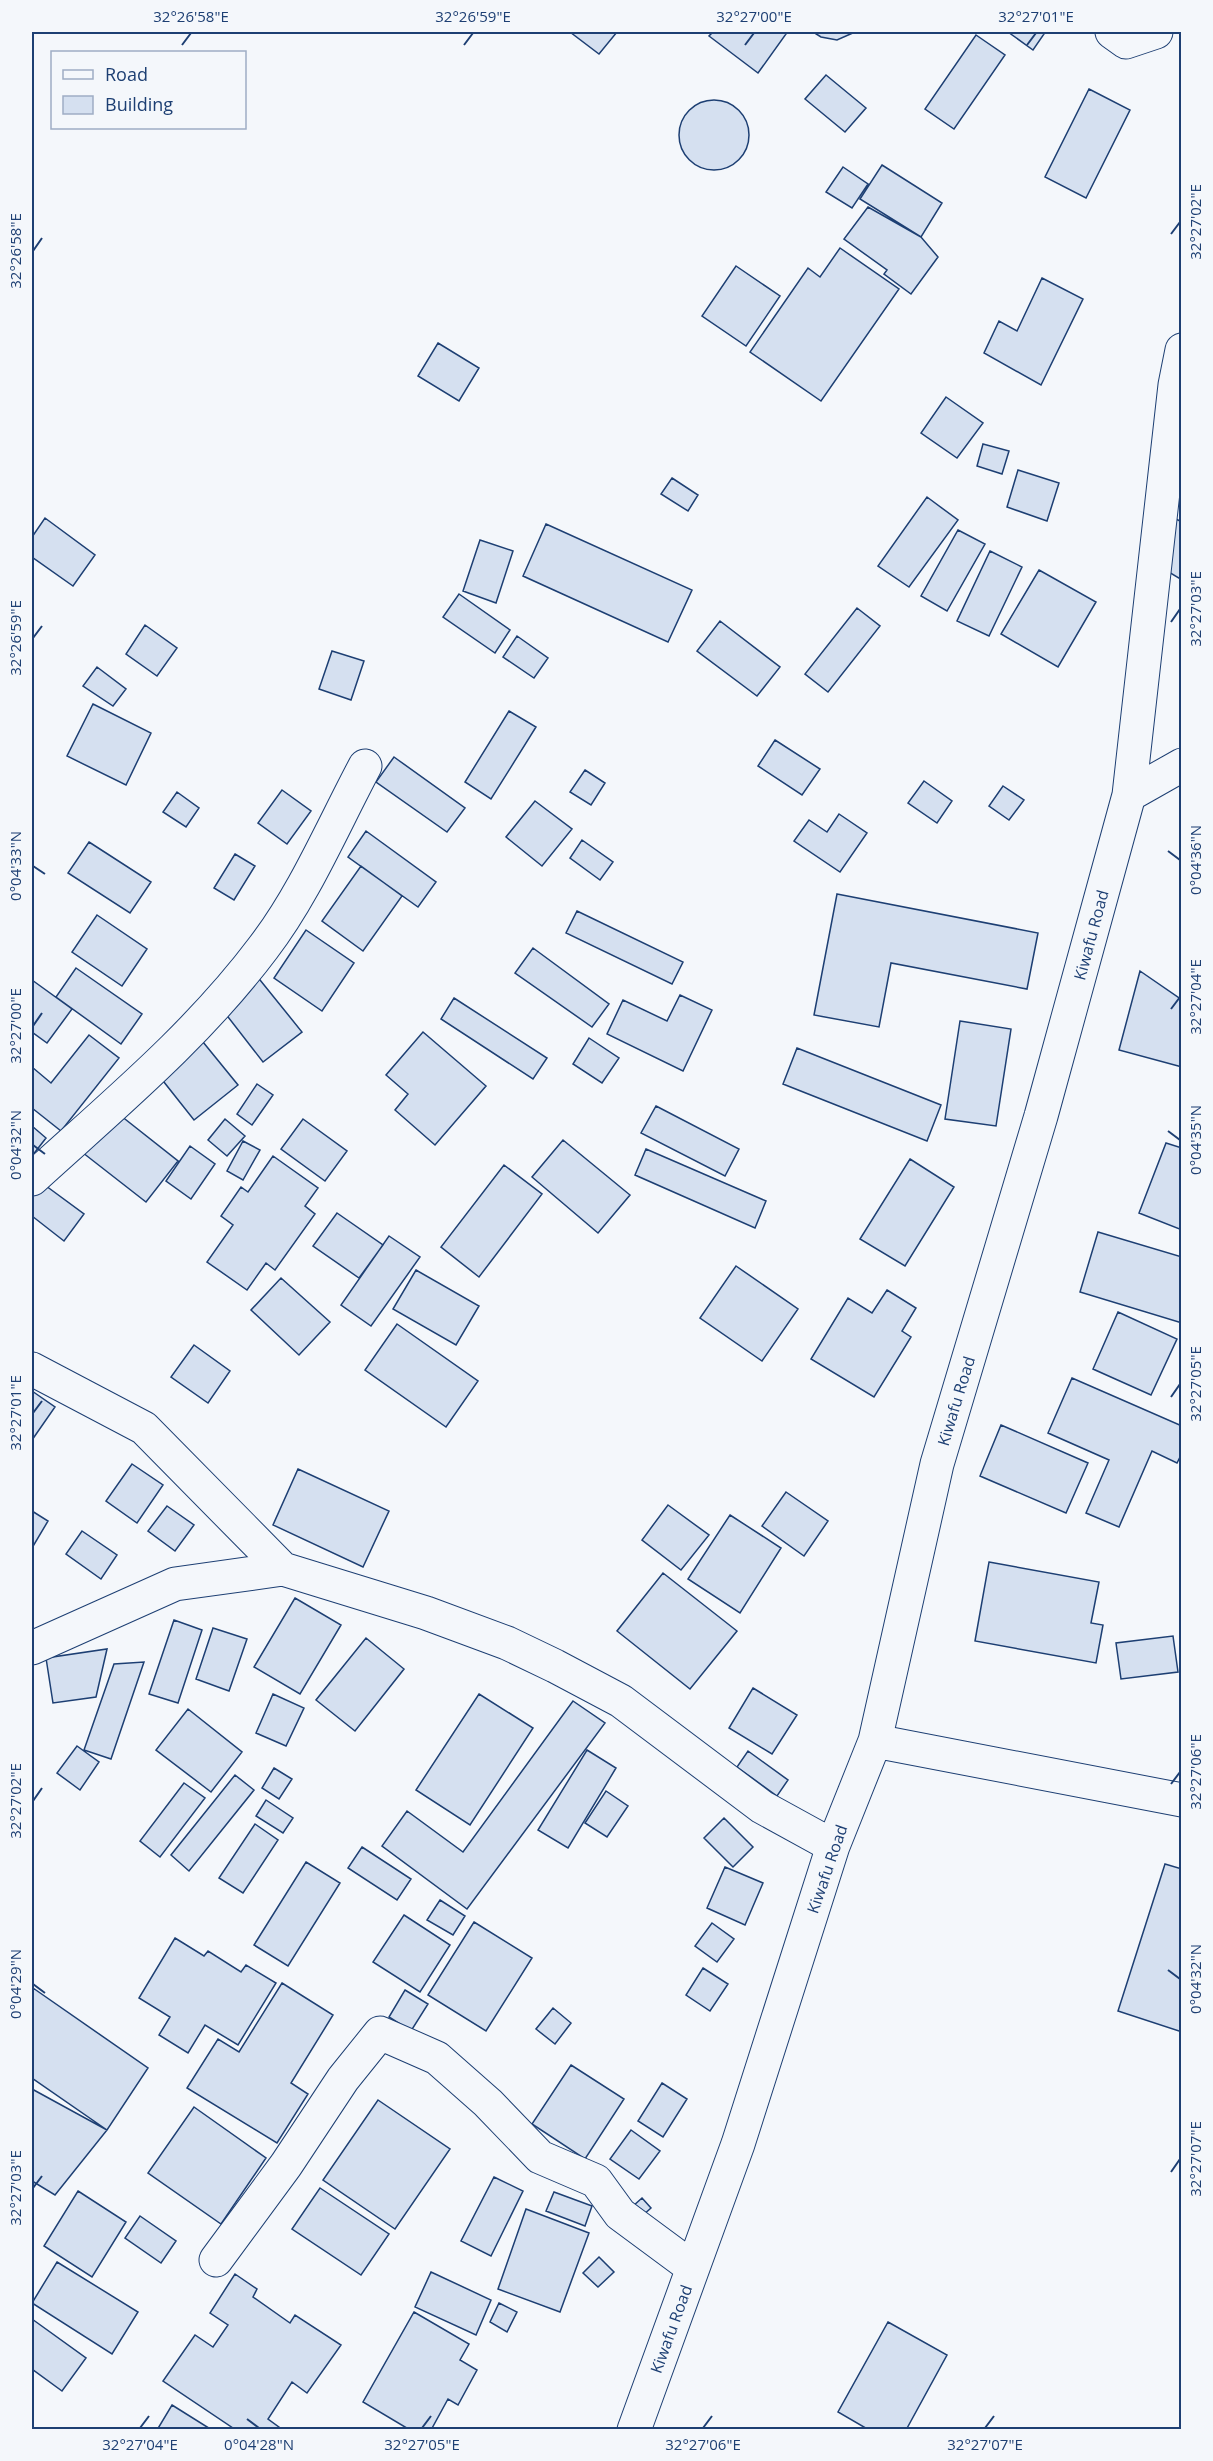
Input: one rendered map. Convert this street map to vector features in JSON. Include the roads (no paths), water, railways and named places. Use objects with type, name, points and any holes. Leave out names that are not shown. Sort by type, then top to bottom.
[{"type":"street","points":[[1112,32],[1126,42],[1156,32]]},
{"type":"street","name":"Kiwafu Road","points":[[634,2430],[738,2145],[833,1846],[875,1742],[937,1464],[1041,1116],[1129,795],[1175,385],[1182,350]]},
{"type":"street","points":[[1129,795],[1182,765]]},
{"type":"street","points":[[32,1179],[203,1020],[264,947],[300,890],[365,766]]},
{"type":"street","points":[[32,1370],[144,1428],[283,1569]]},
{"type":"street","points":[[32,1648],[175,1584],[283,1569],[426,1613],[507,1644],[555,1666],[621,1701],[762,1808],[833,1846]]},
{"type":"street","points":[[875,1742],[1182,1800]]},
{"type":"street","points":[[216,2260],[286,2165],[343,2079],[380,2033],[437,2058],[488,2103],[540,2157],[596,2181],[620,2214],[693,2268]]}]
